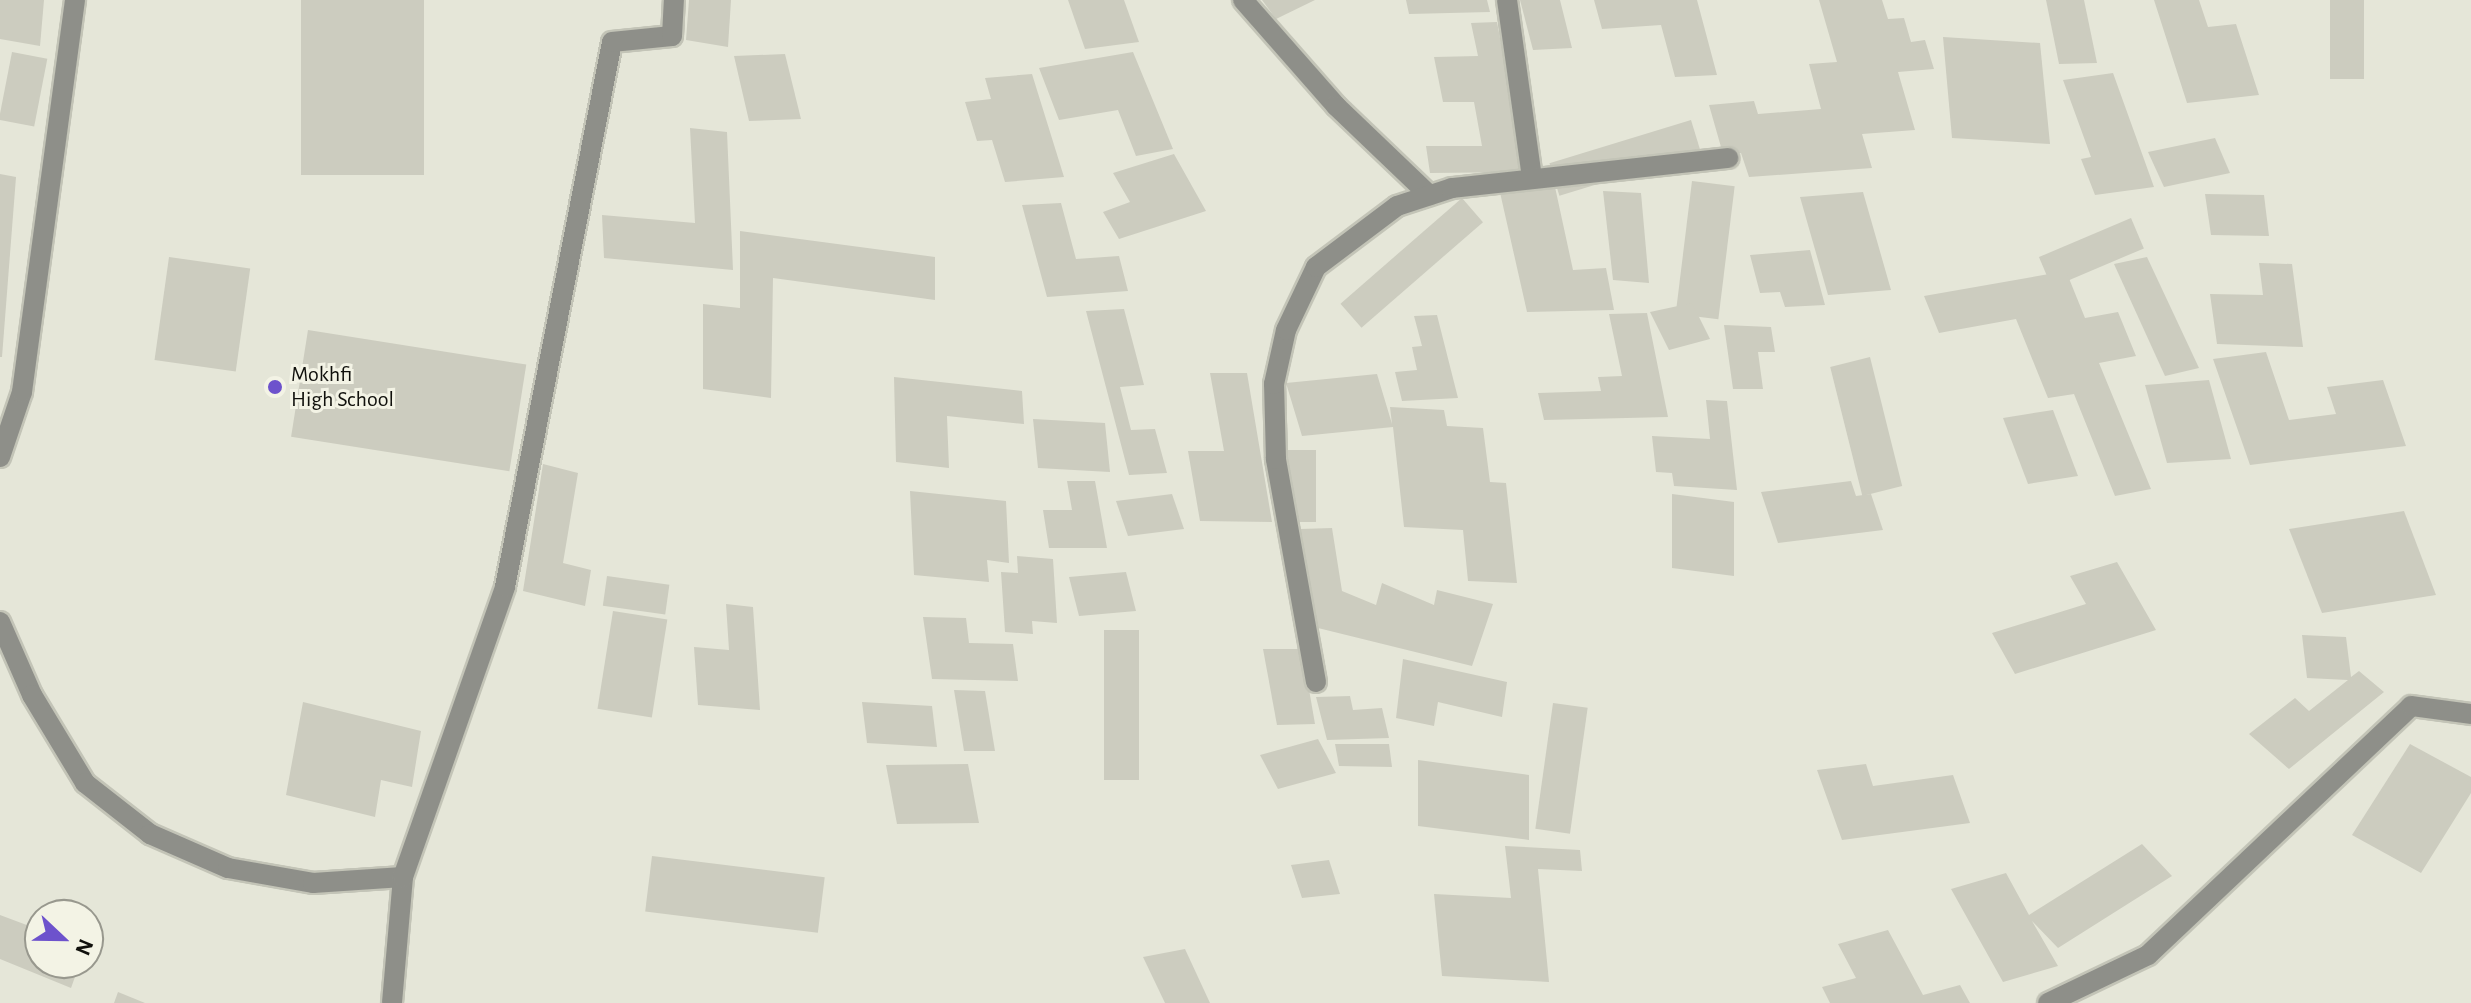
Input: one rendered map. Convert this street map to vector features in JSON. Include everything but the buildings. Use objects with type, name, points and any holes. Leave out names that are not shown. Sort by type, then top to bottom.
[{"type":"street","points":[[0,457],[22,392],[75,0]]},
{"type":"street","points":[[392,1003],[403,877],[505,587],[612,42],[672,36],[674,0]]},
{"type":"street","points":[[1243,0],[1336,106],[1429,195]]},
{"type":"street","points":[[1507,0],[1532,177]]},
{"type":"street","points":[[1316,682],[1276,459],[1274,384],[1286,330],[1316,267],[1397,206],[1429,195],[1532,177],[1728,158]]},
{"type":"street","points":[[0,622],[32,695],[85,783],[150,834],[228,868],[313,883],[403,877]]},
{"type":"street","points":[[2048,1003],[2148,955],[2411,706],[2471,714]]},
{"type":"place","name":"Mokhfi High School","points":[[275,387]]}]
